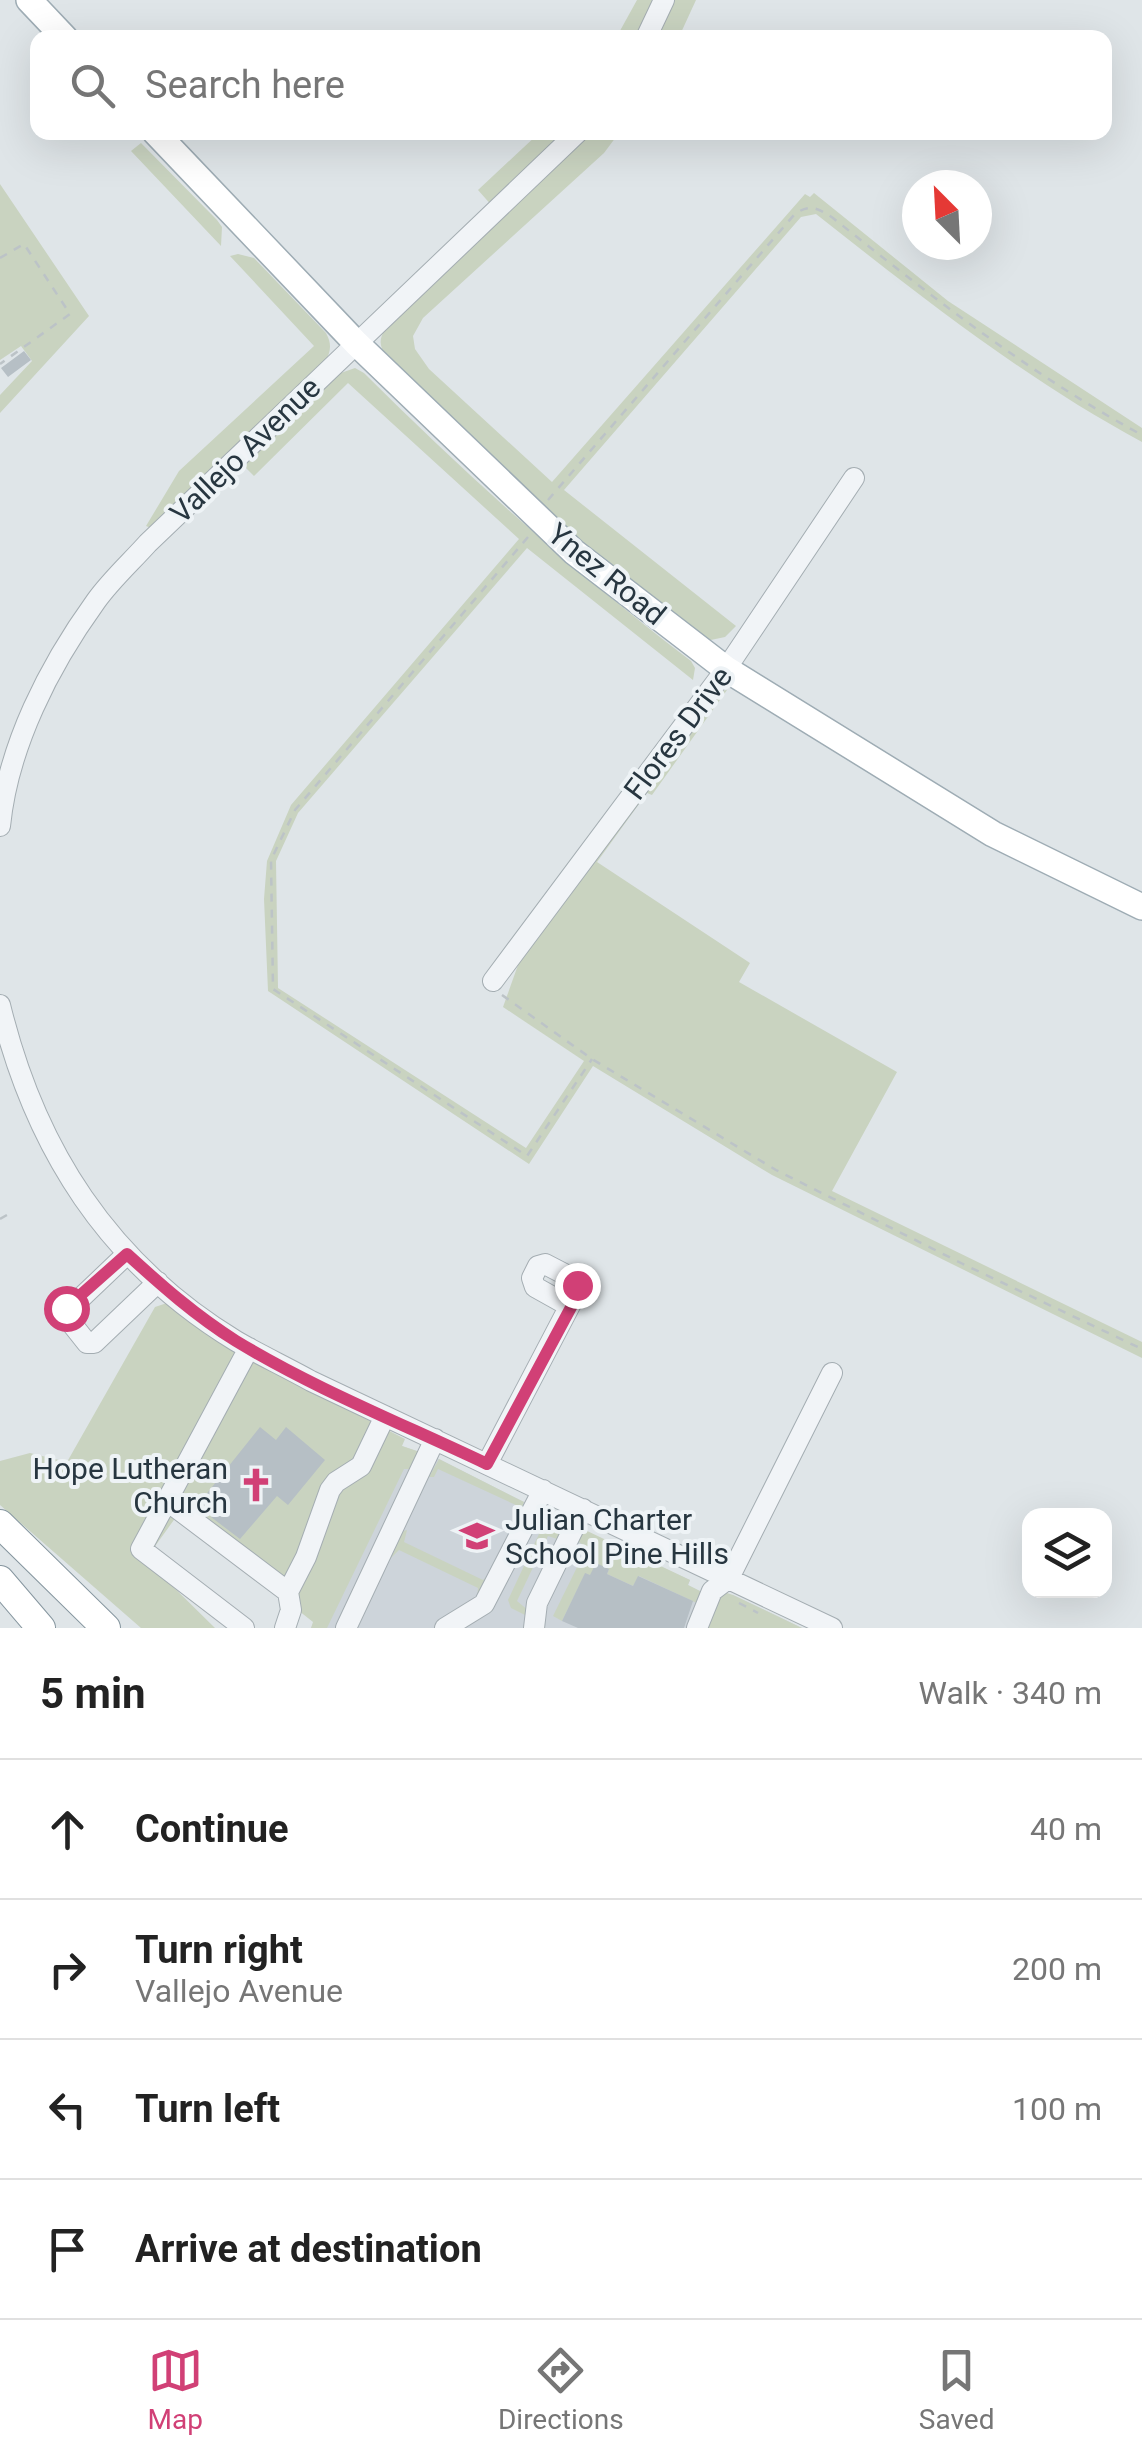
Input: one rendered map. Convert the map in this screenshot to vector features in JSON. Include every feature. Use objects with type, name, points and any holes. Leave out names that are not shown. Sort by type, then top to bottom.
[{"type":"highway","points":[[0,1524],[106,1628]]},
{"type":"highway","points":[[0,1580],[42,1628]]},
{"type":"main road","points":[[29,0],[57,30]]},
{"type":"main road","name":"Ynez Road","points":[[163,140],[356,343],[574,552],[726,669],[993,834],[1142,907]]},
{"type":"street","points":[[650,30],[664,0]]},
{"type":"street","name":"Vallejo Avenue","points":[[0,826],[1,801],[20,743],[53,667],[98,598],[148,544],[570,140]]},
{"type":"street","name":"Flores Drive","points":[[493,981],[726,669],[854,478]]},
{"type":"street","points":[[0,1005],[18,1070],[46,1138],[88,1210],[158,1282],[250,1348],[832,1628]]},
{"type":"street","points":[[127,1254],[64,1314],[87,1343],[94,1343],[158,1282]]},
{"type":"street","points":[[487,1464],[569,1306]]},
{"type":"street","points":[[244,1628],[140,1549],[250,1348]]},
{"type":"street","points":[[697,1628],[712,1591],[729,1578],[832,1372]]},
{"type":"street","points":[[284,1628],[291,1610],[288,1592],[306,1558],[330,1490],[361,1466],[385,1416]]},
{"type":"street","points":[[346,1628],[435,1439]]},
{"type":"street","points":[[445,1628],[484,1604],[543,1490]]},
{"type":"street","points":[[166,1500],[288,1592]]},
{"type":"street","points":[[534,1628],[538,1603],[583,1509]]},
{"type":"path","points":[[592,1059],[527,1156],[273,989],[271,860],[295,810],[532,533],[542,507],[794,215],[812,206],[833,218],[947,309],[1142,435]]},
{"type":"path","points":[[0,258],[24,244],[70,314],[0,364]]},
{"type":"path","points":[[493,981],[505,1000],[592,1059],[776,1170],[1142,1349]]},
{"type":"path","points":[[0,1219],[7,1215]]},
{"type":"shaded area","name":"Julian Charter School Pine Hills","points":[[402,1446],[439,1459],[525,1505],[690,1580],[688,1585],[713,1598],[733,1595],[802,1628],[311,1628]]},
{"type":"green space","points":[[637,0],[655,0],[640,30],[620,30]]},
{"type":"green space","points":[[674,0],[696,0],[682,30],[657,30]]},
{"type":"green space","points":[[532,140],[560,140],[493,207],[478,190]]},
{"type":"green space","points":[[580,140],[614,140],[423,318],[413,336],[415,349],[429,369],[552,482],[805,194],[810,197],[814,193],[948,301],[1142,428],[1142,442],[1015,364],[816,214],[801,217],[564,490],[736,626],[725,637],[706,641],[563,526],[386,356],[381,346],[385,329]]},
{"type":"green space","points":[[141,143],[217,220],[222,227],[221,246],[131,151]]},
{"type":"green space","points":[[0,184],[89,316],[0,413],[0,395],[32,361],[21,346],[0,360]]},
{"type":"green space","points":[[230,256],[254,258],[326,333],[329,354],[151,528],[146,526],[179,471],[314,346]]},
{"type":"green space","points":[[355,368],[522,522],[695,668],[693,680],[527,548],[298,813],[276,861],[278,988],[526,1148],[584,1061],[503,1007],[523,951],[719,691],[727,690],[652,795],[647,793],[597,862],[750,963],[739,982],[897,1072],[832,1191],[1142,1342],[1142,1358],[772,1175],[593,1066],[529,1164],[268,991],[264,899],[267,861],[291,805],[519,539],[348,383],[254,476],[244,466],[338,374]]},
{"type":"green space","points":[[170,1302],[312,1391],[405,1439],[402,1446],[420,1452],[414,1469],[404,1469],[327,1628],[311,1628],[313,1622],[176,1517],[148,1556],[148,1562],[215,1628],[141,1628],[0,1505],[0,1461],[30,1453],[67,1462],[155,1307]]},
{"type":"green space","points":[[439,1459],[524,1502],[517,1520],[514,1517],[518,1506],[438,1469],[434,1477],[429,1477]]},
{"type":"green space","points":[[545,1512],[566,1523],[557,1539],[548,1536],[517,1601],[529,1611],[527,1616],[511,1608],[508,1600],[539,1534],[531,1526]]},
{"type":"green space","points":[[583,1529],[690,1580],[688,1585],[706,1594],[701,1605],[639,1576],[633,1586],[607,1574],[609,1569],[585,1574],[562,1621],[553,1616],[587,1547],[577,1541]]},
{"type":"green space","points":[[407,1530],[404,1542],[483,1580],[493,1571],[477,1599],[478,1588],[399,1550],[391,1558]]},
{"type":"green space","points":[[724,1592],[802,1628],[704,1628],[709,1610]]},
{"type":"building","points":[[24,351],[31,360],[8,377],[1,368]]},
{"type":"building","name":"Hope Lutheran Church","points":[[260,1427],[276,1440],[286,1427],[325,1460],[288,1505],[277,1496],[240,1539],[211,1517],[214,1514],[200,1502]]},
{"type":"building","points":[[596,1563],[609,1569],[607,1574],[633,1586],[638,1576],[693,1601],[684,1628],[578,1628],[562,1621],[585,1573],[590,1575]]},
{"type":"place","name":"Hope Lutheran Church","points":[[256,1485]]},
{"type":"place","name":"Julian Charter School Pine Hills","points":[[477,1536]]},
{"type":"route","points":[[66,1308],[127,1254],[169,1292],[236,1341],[310,1381],[487,1464],[576,1298],[577,1285]]}]
